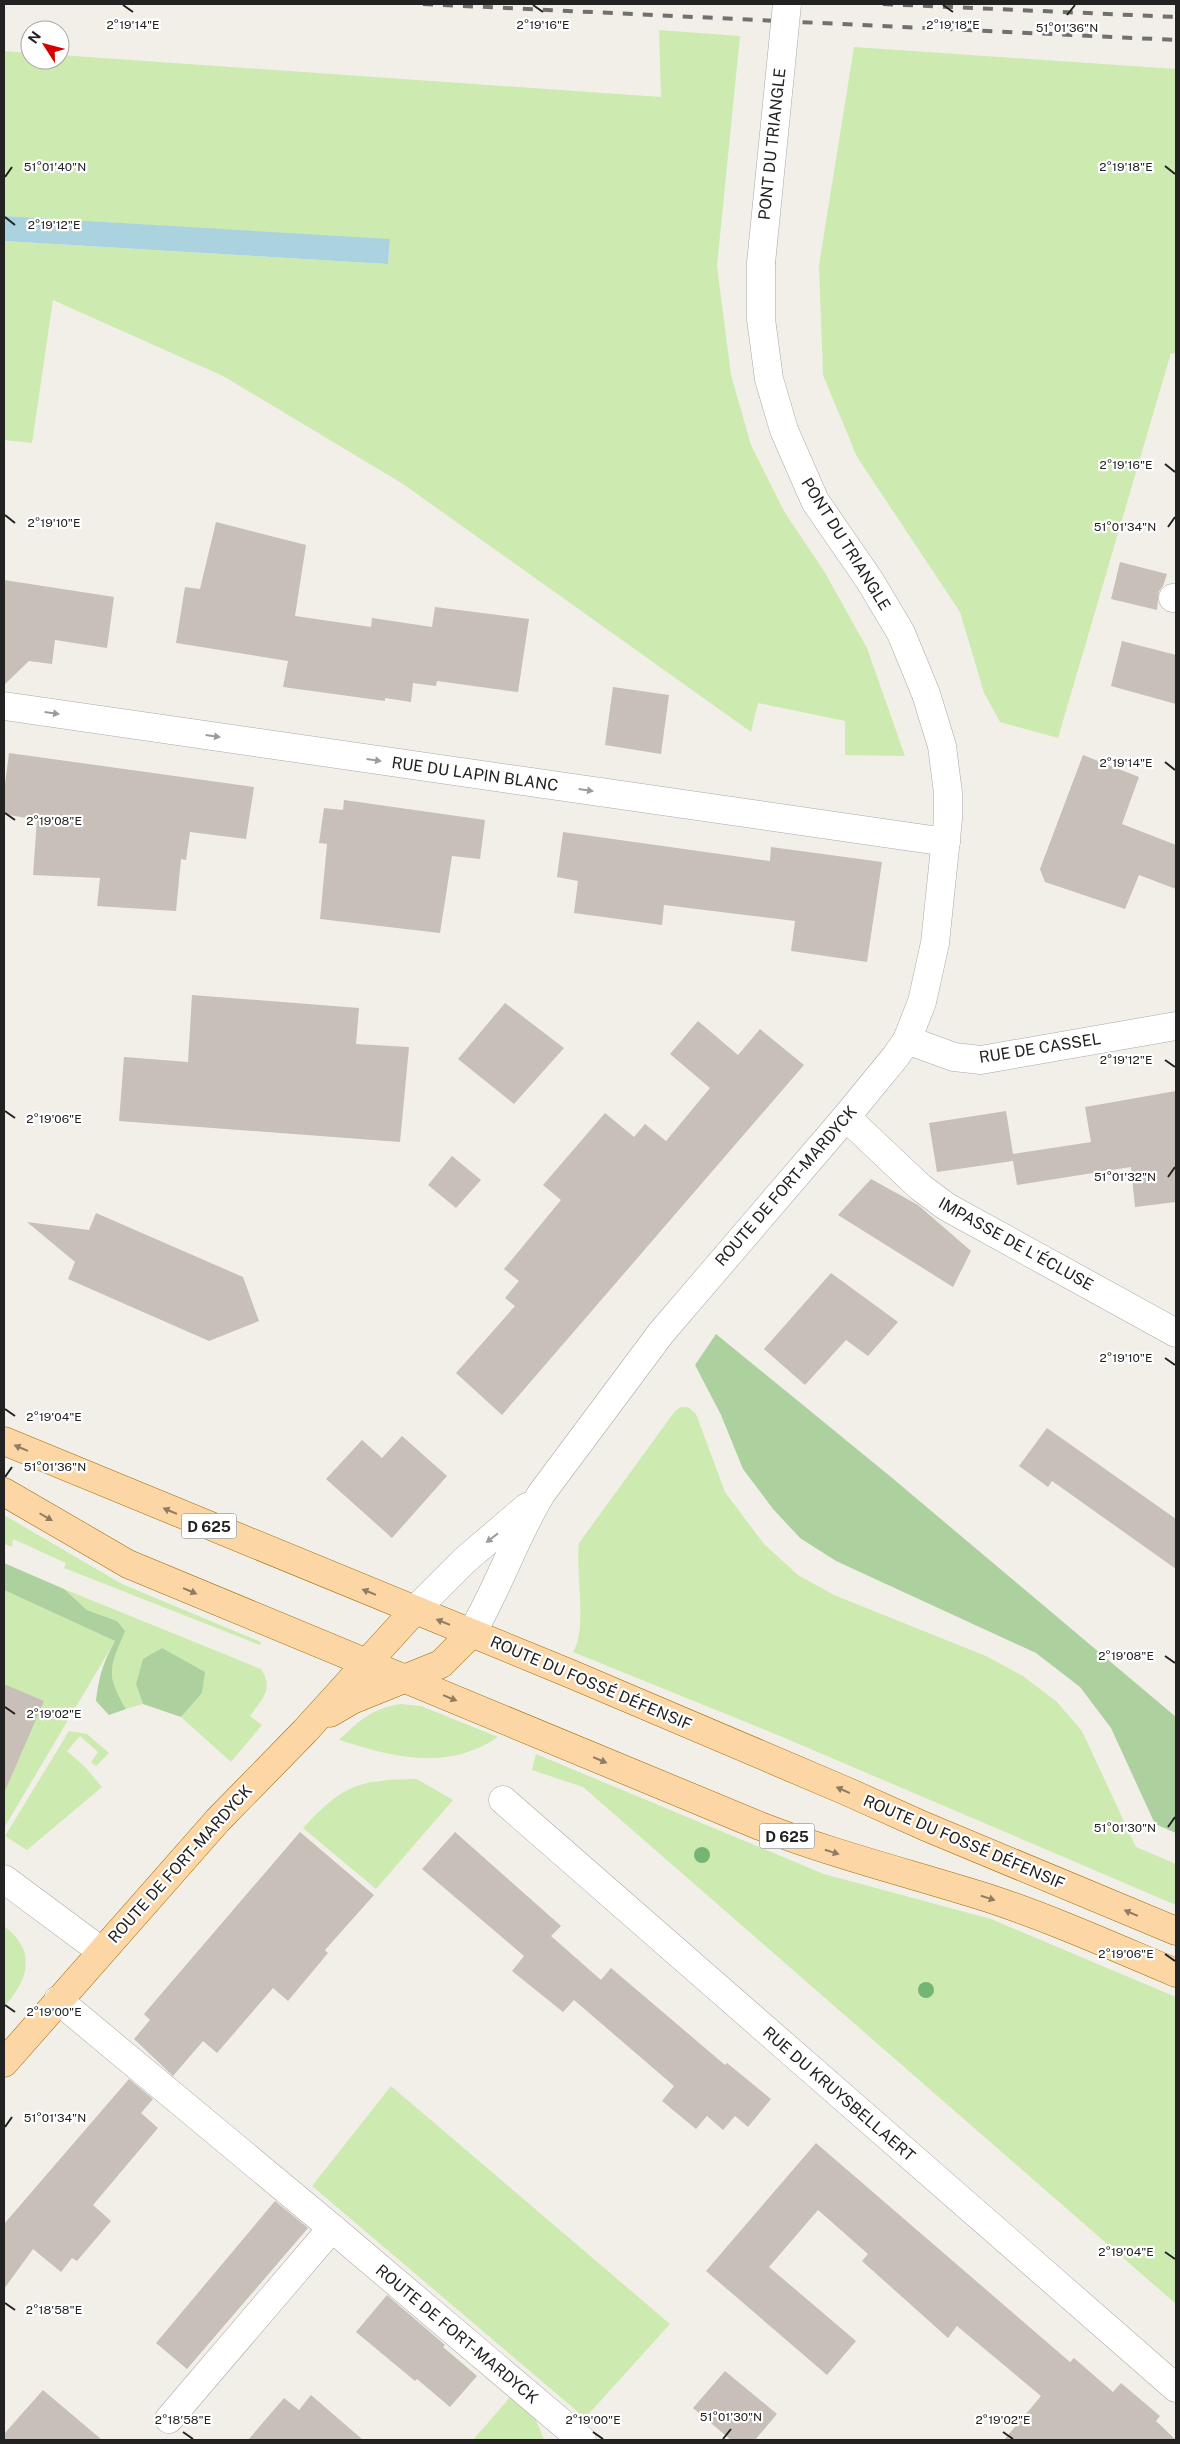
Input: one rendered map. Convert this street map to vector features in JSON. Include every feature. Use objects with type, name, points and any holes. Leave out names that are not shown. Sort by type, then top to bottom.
[{"type":"main road","name":"ROUTE DU FOSSÉ DÉFENSIF","points":[[4,1440],[691,1725],[924,1826],[1176,1931]]},
{"type":"main road","name":"D 625","points":[[4,1492],[128,1564],[365,1663],[787,1836],[852,1859],[1016,1908],[1176,1973]]},
{"type":"main road","name":"ROUTE DE FORT-MARDYCK","points":[[4,2062],[101,1950],[218,1820],[304,1732],[414,1611]]},
{"type":"main road","name":"ROUTE DE FORT-MARDYCK","points":[[304,1732],[352,1700],[441,1664],[472,1634]]},
{"type":"street","name":"PONT DU TRIANGLE","points":[[787,4],[761,263],[761,319],[769,379],[784,430],[815,501],[870,581],[901,633],[914,662],[934,718],[945,761],[948,793],[946,842]]},
{"type":"street","name":"RUE DU LAPIN BLANC","points":[[4,706],[946,842]]},
{"type":"street","name":"ROUTE DE FORT-MARDYCK","points":[[472,1634],[493,1595],[530,1513],[541,1494],[660,1333],[846,1117],[907,1040],[922,1002],[932,961],[946,842]]},
{"type":"street","name":"RUE DE CASSEL","points":[[907,1040],[954,1057],[980,1060],[1176,1026]]},
{"type":"street","name":"IMPASSE DE L'ÉCLUSE","points":[[846,1117],[920,1187],[947,1208],[1176,1333]]},
{"type":"street","name":"ROUTE DE FORT-MARDYCK","points":[[414,1611],[465,1560],[541,1494]]},
{"type":"street","name":"RUE DU KRUYSBELLAERT","points":[[503,1800],[1176,2388]]},
{"type":"street","points":[[4,1879],[101,1950]]},
{"type":"street","name":"ROUTE DE FORT-MARDYCK","points":[[58,2000],[332,2228],[582,2440]]},
{"type":"street","points":[[170,2419],[332,2228]]},
{"type":"green space","points":[[659,30],[740,36],[717,266],[731,375],[751,445],[785,513],[824,571],[867,648],[905,756],[845,755],[845,721],[758,703],[751,732],[403,484],[223,376],[53,300],[32,443],[4,440],[4,241],[388,264],[390,240],[4,216],[4,51],[20,52],[20,70],[70,70],[70,56],[661,97]]},
{"type":"green space","points":[[854,47],[1176,69],[1176,354],[1171,353],[1058,738],[1000,722],[984,693],[960,612],[857,457],[823,375],[819,265]]},
{"type":"green space","points":[[716,1334],[891,1477],[1176,1717],[1176,1833],[1155,1824],[1111,1728],[1080,1687],[1036,1653],[836,1561],[800,1538],[773,1509],[743,1469],[721,1415],[695,1365]]},
{"type":"green space","points":[[681,1407],[688,1407],[696,1414],[725,1492],[764,1544],[798,1575],[834,1595],[986,1656],[1023,1676],[1057,1702],[1082,1731],[1136,1847],[1176,1864],[1176,1905],[780,1736],[573,1652],[580,1629],[579,1543],[675,1411]]},
{"type":"green space","points":[[4,1515],[122,1584],[261,1642],[260,1645],[64,1568],[66,1563],[13,1539],[12,1547],[4,1544]]},
{"type":"green space","points":[[4,1563],[64,1589],[87,1610],[117,1621],[125,1631],[113,1662],[112,1678],[126,1709],[109,1715],[96,1701],[102,1670],[115,1641],[4,1590]]},
{"type":"green space","points":[[64,1589],[261,1669],[267,1682],[267,1688],[263,1698],[250,1716],[262,1725],[231,1762],[181,1717],[202,1693],[162,1648],[143,1660],[136,1684],[143,1704],[126,1709],[114,1688],[111,1669],[115,1655],[117,1621],[87,1610]]},
{"type":"green space","points":[[4,1590],[115,1641],[4,1828]]},
{"type":"green space","points":[[162,1648],[205,1672],[202,1693],[181,1717],[143,1704],[136,1684],[143,1659]]},
{"type":"green space","points":[[400,1704],[421,1706],[498,1737],[478,1748],[459,1755],[439,1758],[400,1756],[339,1740],[373,1712]]},
{"type":"green space","points":[[69,1731],[87,1734],[109,1753],[96,1766],[91,1762],[98,1752],[80,1736],[67,1751],[85,1767],[102,1787],[27,1850],[5,1836]]},
{"type":"green space","points":[[536,1754],[824,1874],[991,1919],[1176,1997],[1176,2304],[583,1787],[532,1770]]},
{"type":"green space","points":[[417,1779],[453,1800],[376,1889],[303,1828],[330,1802],[353,1787],[380,1781]]},
{"type":"green space","points":[[4,1926],[21,1945],[26,1965],[24,1976],[19,1986],[13,1997],[4,2007]]},
{"type":"green space","points":[[391,2086],[670,2324],[585,2418],[312,2186]]},
{"type":"green space","points":[[512,2395],[533,2412],[544,2440],[473,2440]]},
{"type":"water","points":[[4,216],[390,239],[388,264],[4,241]]},
{"type":"building","points":[[216,522],[306,545],[295,616],[371,627],[372,618],[432,627],[435,607],[529,619],[518,692],[437,681],[436,686],[413,683],[411,702],[385,698],[385,701],[283,687],[288,661],[176,643],[185,587],[200,589]]},
{"type":"building","points":[[1120,562],[1167,574],[1159,591],[1157,610],[1111,599]]},
{"type":"building","points":[[4,580],[114,597],[107,648],[55,640],[52,664],[29,661],[4,685]]},
{"type":"building","points":[[1122,641],[1176,655],[1176,704],[1111,686]]},
{"type":"building","points":[[613,687],[669,695],[661,754],[605,745]]},
{"type":"building","points":[[9,753],[254,787],[246,839],[190,832],[186,860],[181,859],[176,911],[97,906],[100,878],[33,875],[37,820],[4,814],[4,792]]},
{"type":"building","points":[[1083,755],[1139,777],[1122,824],[1176,845],[1176,889],[1139,875],[1125,909],[1045,882],[1040,869]]},
{"type":"building","points":[[344,800],[485,820],[480,859],[452,856],[440,933],[320,919],[327,844],[319,843],[324,808],[343,810]]},
{"type":"building","points":[[563,832],[770,861],[771,847],[882,862],[867,962],[791,951],[795,921],[664,905],[662,925],[574,913],[578,881],[557,877]]},
{"type":"building","points":[[192,995],[359,1008],[356,1044],[409,1047],[400,1142],[119,1121],[124,1057],[188,1062]]},
{"type":"building","points":[[505,1003],[564,1048],[514,1104],[458,1059]]},
{"type":"building","points":[[698,1021],[738,1055],[760,1029],[804,1065],[502,1415],[456,1373],[515,1306],[505,1298],[519,1281],[504,1269],[561,1200],[543,1185],[605,1113],[634,1137],[645,1124],[666,1141],[710,1088],[670,1054]]},
{"type":"building","points":[[1176,1091],[1176,1202],[1135,1207],[1131,1167],[1017,1185],[1013,1161],[937,1172],[929,1123],[1006,1111],[1013,1154],[1091,1142],[1085,1107]]},
{"type":"building","points":[[452,1156],[481,1180],[456,1208],[428,1185]]},
{"type":"building","points":[[871,1179],[918,1205],[971,1251],[953,1287],[838,1215]]},
{"type":"building","points":[[96,1213],[243,1277],[259,1321],[209,1341],[68,1279],[75,1262],[27,1222],[89,1230]]},
{"type":"building","points":[[831,1273],[898,1322],[868,1356],[846,1340],[805,1385],[764,1349]]},
{"type":"building","points":[[1047,1428],[1176,1519],[1176,1569],[1052,1481],[1048,1487],[1019,1466]]},
{"type":"building","points":[[402,1436],[447,1476],[392,1538],[326,1479],[362,1440],[382,1458]]},
{"type":"building","points":[[4,1684],[44,1701],[4,1793]]},
{"type":"building","points":[[300,1832],[374,1895],[325,1950],[328,1953],[288,2001],[273,1988],[217,2053],[203,2041],[173,2076],[134,2039],[150,2020],[144,2014]]},
{"type":"building","points":[[455,1832],[561,1926],[551,1936],[601,1980],[611,1968],[725,2065],[727,2063],[771,2099],[748,2127],[735,2116],[723,2130],[707,2116],[696,2129],[662,2101],[674,2086],[574,2000],[563,2012],[512,1971],[524,1956],[422,1869]]},
{"type":"building","points":[[129,2079],[153,2099],[141,2113],[158,2128],[93,2205],[111,2221],[77,2261],[72,2258],[61,2272],[33,2249],[4,2289],[4,2224]]},
{"type":"building","points":[[816,2143],[1070,2362],[1074,2358],[1113,2392],[1121,2383],[1160,2416],[1156,2421],[1176,2440],[1004,2440],[1041,2396],[957,2326],[948,2338],[862,2261],[868,2254],[818,2210],[769,2267],[856,2341],[827,2375],[706,2271]]},
{"type":"building","points":[[275,2201],[308,2228],[187,2369],[156,2343]]},
{"type":"building","points":[[387,2295],[445,2345],[443,2347],[477,2376],[450,2407],[417,2379],[415,2381],[356,2332]]},
{"type":"building","points":[[725,2371],[777,2414],[755,2440],[731,2440],[693,2408]]},
{"type":"building","points":[[43,2390],[102,2440],[4,2440],[4,2434]]},
{"type":"building","points":[[311,2395],[363,2440],[248,2440],[284,2398],[299,2410]]},
{"type":"railway","points":[[423,4],[1176,40]]},
{"type":"railway","points":[[883,4],[1176,17]]}]
